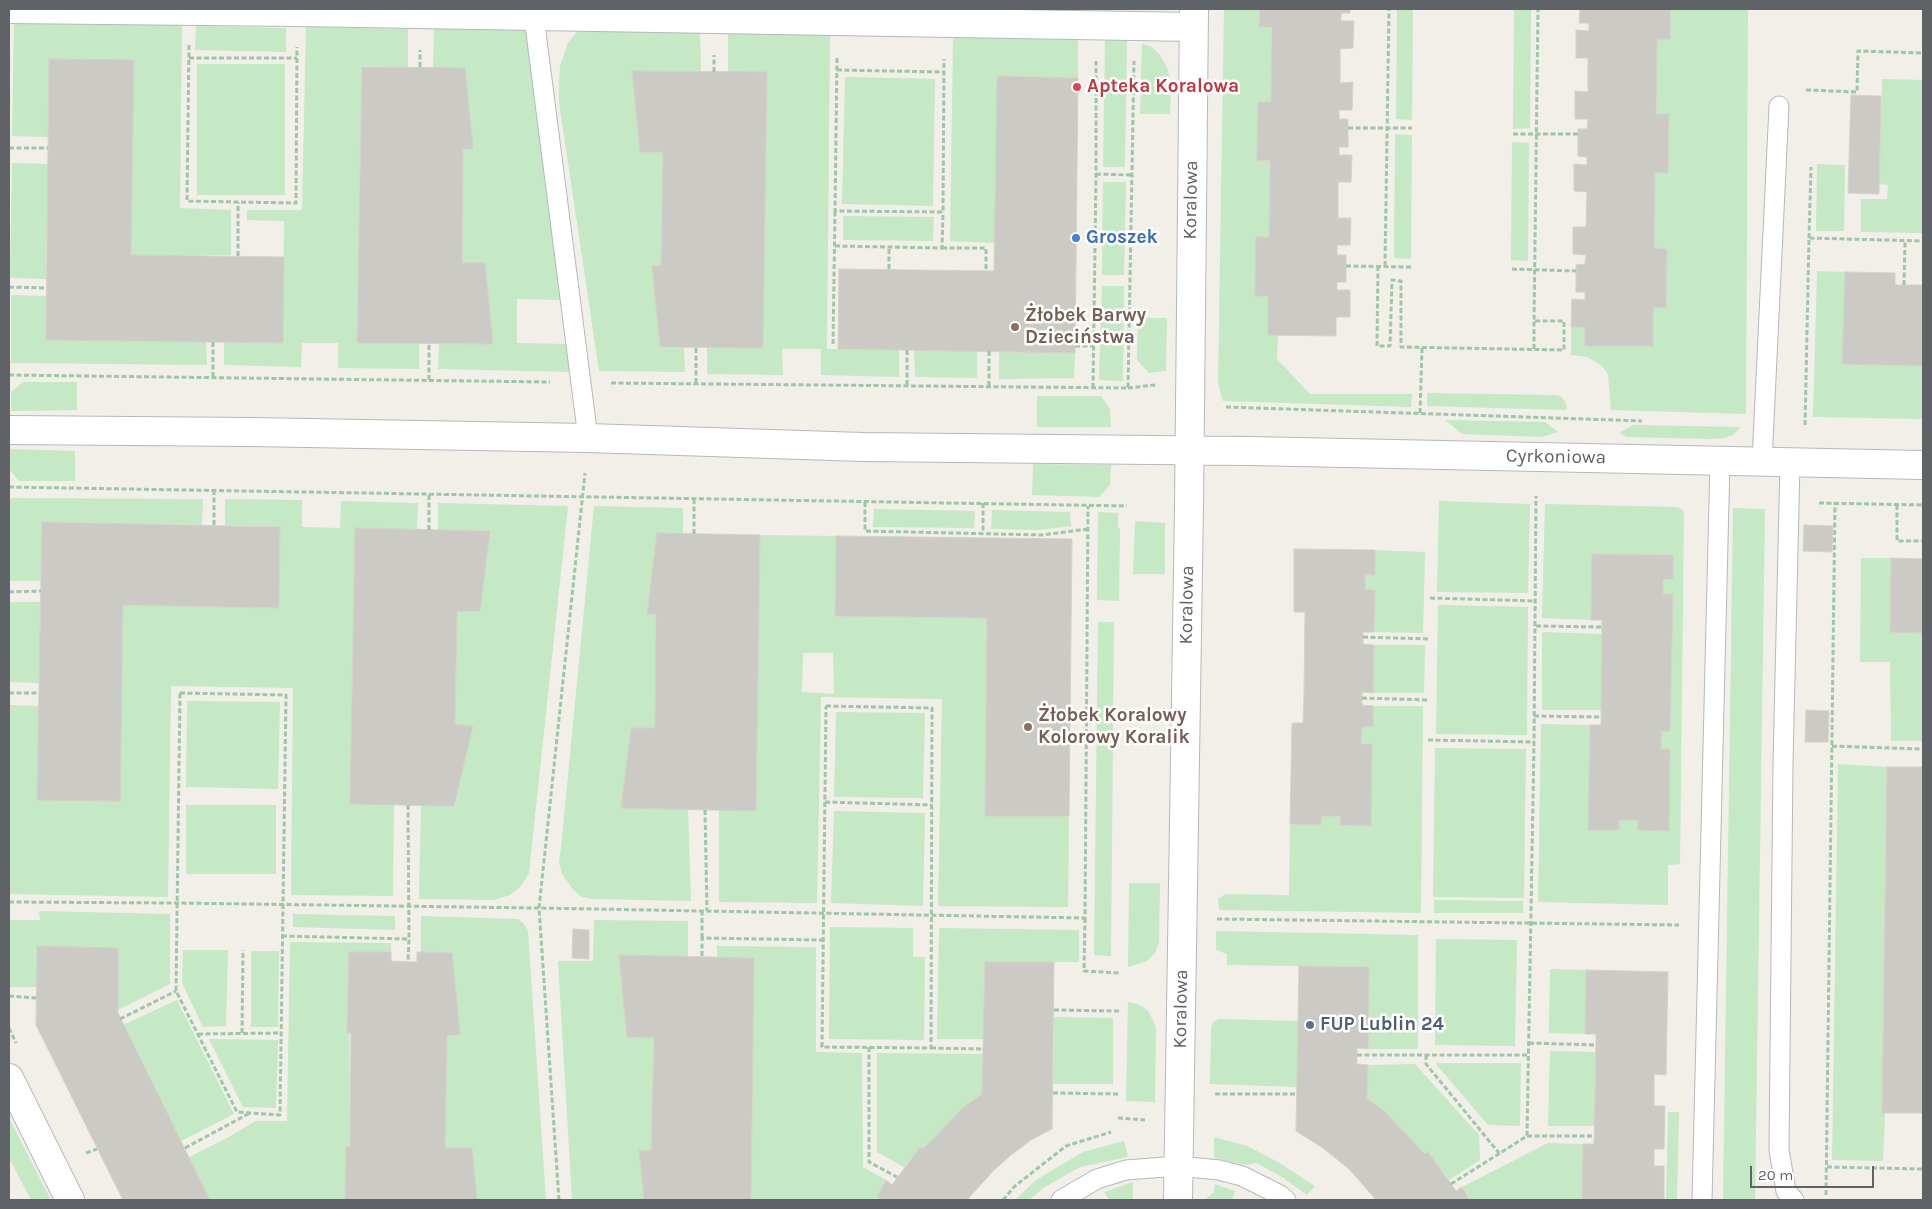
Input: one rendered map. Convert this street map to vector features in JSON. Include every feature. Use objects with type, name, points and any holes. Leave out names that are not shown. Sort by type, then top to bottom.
[{"type":"street","points":[[9,9],[298,12],[945,24],[1135,25],[1193,18]]},
{"type":"street","name":"Koralowa","points":[[1178,1200],[1193,18]]},
{"type":"street","name":"Cyrkoniowa","points":[[9,430],[588,438],[863,447],[1189,450],[1923,465]]},
{"type":"street","points":[[9,1078],[70,1200]]},
{"type":"lane","points":[[534,17],[588,438]]},
{"type":"lane","points":[[1762,462],[1779,106]]},
{"type":"lane","points":[[1702,1200],[1720,460]]},
{"type":"lane","points":[[1790,463],[1783,762],[1779,1150],[1786,1192],[1794,1200]]},
{"type":"lane","points":[[1061,1200],[1097,1179],[1126,1170],[1178,1166],[1219,1170],[1242,1176],[1280,1195],[1286,1200]]},
{"type":"path","points":[[1385,266],[1389,9]]},
{"type":"path","points":[[1534,349],[1538,9]]},
{"type":"path","points":[[189,12],[187,201],[296,203],[298,12]]},
{"type":"path","points":[[833,344],[838,22]]},
{"type":"path","points":[[942,248],[945,24]]},
{"type":"path","points":[[9,375],[1128,388],[1135,25]]},
{"type":"path","points":[[1802,90],[1857,92],[1858,51],[1923,53]]},
{"type":"path","points":[[189,58],[297,58]]},
{"type":"path","points":[[1093,388],[1096,59]]},
{"type":"path","points":[[837,70],[944,72]]},
{"type":"path","points":[[1348,128],[1412,128]]},
{"type":"path","points":[[1513,134],[1578,134]]},
{"type":"path","points":[[9,148],[48,148]]},
{"type":"path","points":[[1805,425],[1811,167]]},
{"type":"path","points":[[1096,174],[1132,175]]},
{"type":"path","points":[[238,202],[238,256]]},
{"type":"path","points":[[835,211],[942,212]]},
{"type":"path","points":[[1810,238],[1923,241]]},
{"type":"path","points":[[1904,285],[1905,241]]},
{"type":"path","points":[[835,246],[986,248],[986,270]]},
{"type":"path","points":[[889,247],[889,269]]},
{"type":"path","points":[[1346,266],[1411,267]]},
{"type":"path","points":[[1378,266],[1377,346],[1390,346],[1392,280],[1401,281],[1401,347],[1564,350],[1564,321],[1534,321]]},
{"type":"path","points":[[1512,269],[1576,271]]},
{"type":"path","points":[[9,287],[46,288]]},
{"type":"path","points":[[213,342],[213,377]]},
{"type":"path","points":[[429,344],[429,380]]},
{"type":"path","points":[[1075,346],[1093,346]]},
{"type":"path","points":[[696,347],[696,383]]},
{"type":"path","points":[[1420,414],[1422,348]]},
{"type":"path","points":[[907,385],[908,350]]},
{"type":"path","points":[[989,352],[989,386]]},
{"type":"path","points":[[1249,408],[1646,421]]},
{"type":"path","points":[[1764,424],[1813,425]]},
{"type":"path","points":[[559,1200],[539,908],[588,438]]},
{"type":"path","points":[[9,488],[1127,506]]},
{"type":"path","points":[[214,491],[214,525]]},
{"type":"path","points":[[429,494],[429,530]]},
{"type":"path","points":[[1527,1136],[1536,626],[1536,496]]},
{"type":"path","points":[[694,499],[694,534]]},
{"type":"path","points":[[865,502],[865,531],[1042,535],[1088,529]]},
{"type":"path","points":[[1826,1200],[1835,503]]},
{"type":"path","points":[[983,504],[983,533]]},
{"type":"path","points":[[1897,505],[1897,541],[1923,541]]},
{"type":"path","points":[[1088,506],[1084,971],[1120,973]]},
{"type":"path","points":[[9,592],[41,591]]},
{"type":"path","points":[[1430,598],[1536,601]]},
{"type":"path","points":[[1536,626],[1602,627]]},
{"type":"path","points":[[1363,637],[1429,639]]},
{"type":"path","points":[[9,693],[39,693]]},
{"type":"path","points":[[180,693],[286,694],[280,1115],[237,1112],[176,991],[176,903],[180,693]]},
{"type":"path","points":[[1362,698],[1428,700]]},
{"type":"path","points":[[931,1048],[932,708],[826,706],[822,1047],[984,1049]]},
{"type":"path","points":[[1534,716],[1601,718]]},
{"type":"path","points":[[1428,740],[1534,742]]},
{"type":"path","points":[[1832,746],[1923,749]]},
{"type":"path","points":[[825,802],[932,805]]},
{"type":"path","points":[[408,805],[408,962]]},
{"type":"path","points":[[706,810],[707,911]]},
{"type":"path","points":[[9,902],[283,904],[1085,918]]},
{"type":"path","points":[[702,911],[702,956]]},
{"type":"path","points":[[1214,919],[1531,922],[1682,926]]},
{"type":"path","points":[[282,936],[409,939]]},
{"type":"path","points":[[702,938],[823,940]]},
{"type":"path","points":[[242,950],[242,1034]]},
{"type":"path","points":[[120,1018],[176,991]]},
{"type":"path","points":[[9,996],[36,998]]},
{"type":"path","points":[[1054,1010],[1119,1011]]},
{"type":"path","points":[[198,1034],[281,1034]]},
{"type":"path","points":[[1529,1044],[1596,1045]]},
{"type":"path","points":[[869,1047],[869,1162],[897,1177]]},
{"type":"path","points":[[1357,1055],[1528,1055]]},
{"type":"path","points":[[1426,1055],[1426,1064],[1500,1153]]},
{"type":"path","points":[[1053,1093],[1119,1094]]},
{"type":"path","points":[[1214,1094],[1297,1094]]},
{"type":"path","points":[[185,1148],[252,1113]]},
{"type":"path","points":[[1002,1200],[1016,1186],[1066,1146],[1111,1132]]},
{"type":"path","points":[[1451,1184],[1527,1136],[1594,1136]]},
{"type":"path","points":[[1827,1167],[1923,1169]]},
{"type":"green space","points":[[1224,9],[1260,9],[1260,27],[1272,27],[1271,102],[1258,102],[1258,161],[1270,160],[1269,237],[1256,237],[1268,296],[1268,335],[1278,335],[1277,359],[1310,394],[1412,394],[1411,407],[1223,401],[1218,383]]},
{"type":"green space","points":[[1397,9],[1413,9],[1412,120],[1396,119]]},
{"type":"green space","points":[[1531,9],[1530,128],[1513,129],[1514,10]]},
{"type":"green space","points":[[1670,9],[1748,9],[1746,414],[1611,410],[1608,374],[1601,365],[1587,357],[1571,355],[1571,327],[1585,327],[1585,346],[1652,346],[1653,307],[1666,307],[1667,249],[1654,248],[1655,172],[1667,173],[1669,114],[1656,114],[1657,39],[1670,39]]},
{"type":"green space","points":[[14,22],[182,25],[180,208],[231,210],[231,255],[131,255],[134,60],[48,137],[12,136]]},
{"type":"green space","points":[[196,26],[286,28],[286,52],[195,50]]},
{"type":"green space","points":[[306,27],[408,29],[408,68],[362,66],[357,343],[419,344],[419,369],[338,368],[338,343],[302,343],[301,367],[224,365],[224,343],[283,343],[284,221],[247,220],[247,210],[302,210]]},
{"type":"green space","points":[[434,28],[527,30],[563,300],[517,299],[517,343],[566,344],[572,372],[438,369],[439,344],[493,343],[485,264],[462,263],[463,149],[473,149],[433,68]]},
{"type":"green space","points":[[588,28],[700,32],[701,71],[632,71],[640,152],[663,152],[661,266],[652,266],[660,347],[684,348],[685,372],[599,371],[559,102],[560,66],[568,43],[576,33]]},
{"type":"green space","points":[[728,32],[830,34],[827,349],[899,350],[899,377],[821,375],[821,349],[782,349],[783,375],[707,374],[707,348],[763,348],[767,73],[728,72]]},
{"type":"green space","points":[[953,37],[1078,40],[1078,78],[997,76],[995,243],[950,241]]},
{"type":"green space","points":[[1105,39],[1127,40],[1125,167],[1103,167]]},
{"type":"green space","points":[[1142,44],[1152,47],[1160,55],[1168,70],[1171,87],[1170,114],[1140,114]]},
{"type":"green space","points":[[197,64],[285,64],[285,195],[197,195]]},
{"type":"green space","points":[[845,77],[935,79],[933,206],[842,204]]},
{"type":"green space","points":[[1882,79],[1923,80],[1923,233],[1861,232],[1861,199],[1887,199],[1888,185],[1879,184]]},
{"type":"green space","points":[[1395,134],[1412,135],[1411,259],[1394,258]]},
{"type":"green space","points":[[1512,142],[1529,143],[1528,261],[1511,260]]},
{"type":"green space","points":[[12,163],[48,164],[46,279],[10,278]]},
{"type":"green space","points":[[1817,164],[1845,165],[1844,231],[1816,231]]},
{"type":"green space","points":[[1103,182],[1126,182],[1124,275],[1102,275]]},
{"type":"green space","points":[[843,216],[934,217],[933,241],[843,240]]},
{"type":"green space","points":[[1817,271],[1845,272],[1842,364],[1923,366],[1923,419],[1813,417]]},
{"type":"green space","points":[[1102,286],[1124,286],[1123,381],[1099,380]]},
{"type":"green space","points":[[11,295],[46,296],[46,340],[206,342],[207,365],[11,363]]},
{"type":"green space","points":[[1138,318],[1167,318],[1166,371],[1149,373],[1137,360]]},
{"type":"green space","points":[[914,350],[977,351],[977,378],[915,377]]},
{"type":"green space","points":[[999,352],[1075,353],[1074,378],[999,379]]},
{"type":"green space","points":[[23,382],[77,382],[77,410],[11,411],[11,392]]},
{"type":"green space","points":[[1427,393],[1555,395],[1561,396],[1566,403],[1567,410],[1427,406]]},
{"type":"green space","points":[[1037,396],[1101,396],[1110,409],[1111,427],[1037,427]]},
{"type":"green space","points":[[1445,420],[1545,422],[1558,432],[1542,437],[1462,434]]},
{"type":"green space","points":[[1633,425],[1741,427],[1733,435],[1712,439],[1627,437],[1619,433]]},
{"type":"green space","points":[[9,449],[75,451],[75,481],[19,481],[9,469]]},
{"type":"green space","points":[[1033,464],[1111,465],[1110,485],[1099,497],[1032,495]]},
{"type":"green space","points":[[12,498],[203,499],[202,525],[43,522],[41,581],[11,581],[9,578],[9,500]]},
{"type":"green space","points":[[225,499],[302,500],[302,527],[340,528],[341,501],[418,503],[417,530],[355,529],[350,803],[394,804],[393,896],[291,895],[293,688],[171,686],[168,897],[9,894],[10,705],[39,706],[119,801],[123,605],[279,608],[280,527],[225,525]]},
{"type":"green space","points":[[1439,501],[1530,504],[1528,593],[1437,592]]},
{"type":"green space","points":[[438,503],[568,506],[529,873],[521,886],[510,895],[494,900],[419,899],[421,805],[454,805],[473,726],[455,724],[457,611],[480,611],[490,531],[438,530]]},
{"type":"green space","points":[[1545,504],[1678,507],[1684,511],[1680,864],[1668,865],[1668,905],[1538,902],[1541,724],[1590,725],[1588,829],[1619,830],[1619,820],[1638,820],[1669,830],[1670,749],[1661,749],[1661,731],[1670,731],[1673,595],[1663,594],[1663,579],[1673,579],[1673,555],[1593,554],[1591,620],[1542,618]]},
{"type":"green space","points":[[594,506],[683,508],[683,534],[657,534],[647,613],[656,614],[655,728],[631,728],[621,808],[688,809],[691,901],[592,899],[582,897],[574,891],[562,874],[559,862]]},
{"type":"green space","points":[[1733,508],[1765,509],[1755,1200],[1723,1200]]},
{"type":"green space","points":[[874,509],[975,511],[974,528],[873,527]]},
{"type":"green space","points":[[992,510],[1070,512],[1071,526],[1039,530],[991,529]]},
{"type":"green space","points":[[1098,512],[1118,513],[1118,526],[1120,530],[1119,601],[1097,600]]},
{"type":"green space","points":[[1135,521],[1165,523],[1165,574],[1133,574]]},
{"type":"green space","points":[[760,535],[836,536],[835,616],[987,618],[985,815],[1069,816],[1068,907],[938,906],[942,699],[821,697],[817,903],[719,902],[719,810],[756,810]],"holes":[[[803,653],[833,653],[834,694],[802,692]]]},
{"type":"green space","points":[[1375,550],[1425,552],[1423,633],[1374,632],[1375,590],[1365,590],[1365,574],[1375,574]]},
{"type":"green space","points":[[1861,558],[1891,558],[1890,631],[1923,633],[1923,741],[1891,741],[1890,662],[1860,662]]},
{"type":"green space","points":[[9,602],[41,602],[39,683],[9,682]]},
{"type":"green space","points":[[1438,605],[1528,607],[1527,735],[1436,734]]},
{"type":"green space","points":[[1098,622],[1114,622],[1111,956],[1094,955]]},
{"type":"green space","points":[[1542,632],[1602,634],[1601,710],[1542,710]]},
{"type":"green space","points":[[1374,645],[1425,645],[1424,693],[1373,693]]},
{"type":"green space","points":[[187,701],[280,702],[278,789],[186,787]]},
{"type":"green space","points":[[1373,706],[1423,706],[1421,913],[1219,910],[1218,899],[1226,894],[1289,895],[1290,824],[1321,825],[1321,816],[1341,816],[1341,825],[1371,826],[1372,745],[1361,744],[1362,727],[1373,726]]},
{"type":"green space","points":[[836,712],[925,713],[923,798],[834,797]]},
{"type":"green space","points":[[1435,748],[1526,749],[1524,898],[1433,897]]},
{"type":"green space","points":[[1838,764],[1887,767],[1882,1112],[1885,1113],[1883,1161],[1832,1160]]},
{"type":"green space","points":[[186,805],[276,805],[276,874],[186,874]]},
{"type":"green space","points":[[834,811],[925,813],[923,906],[831,903]]},
{"type":"green space","points":[[1129,883],[1160,883],[1159,942],[1155,953],[1147,961],[1128,967]]},
{"type":"green space","points":[[1434,900],[1523,901],[1523,913],[1434,913]]},
{"type":"green space","points":[[39,911],[170,914],[170,984],[118,1010],[37,947],[36,987],[9,987],[9,920],[40,920]]},
{"type":"green space","points":[[293,914],[395,916],[395,930],[293,927]]},
{"type":"green space","points":[[421,916],[518,919],[528,931],[546,1200],[477,1200],[472,1149],[445,1148],[447,1035],[421,953]]},
{"type":"green space","points":[[594,920],[688,921],[688,957],[619,955],[627,1037],[654,1038],[651,1151],[639,1151],[644,1200],[572,1200],[558,961],[593,961]]},
{"type":"green space","points":[[830,927],[913,928],[913,957],[925,957],[924,1040],[829,1039]]},
{"type":"green space","points":[[939,928],[1079,930],[1079,962],[986,962],[984,1039],[937,1039]]},
{"type":"green space","points":[[1216,931],[1418,935],[1418,1049],[1368,1049],[1369,967],[1227,965],[1227,954],[1216,950]]},
{"type":"green space","points":[[1436,939],[1517,940],[1515,1046],[1435,1045]]},
{"type":"green space","points":[[290,942],[391,943],[391,952],[349,952],[350,1147],[346,1147],[345,1200],[210,1200],[189,1157],[256,1121],[287,1121]]},
{"type":"green space","points":[[717,946],[816,947],[816,1052],[862,1053],[863,1167],[886,1180],[878,1197],[883,1200],[751,1200],[754,958],[717,957]]},
{"type":"green space","points":[[183,950],[228,950],[226,1026],[203,1027],[182,983]]},
{"type":"green space","points":[[251,951],[279,951],[278,1027],[251,1027]]},
{"type":"green space","points":[[1550,969],[1586,970],[1585,1034],[1549,1033]]},
{"type":"green space","points":[[177,1000],[234,1114],[181,1141],[123,1025]]},
{"type":"green space","points":[[1128,1002],[1137,1004],[1149,1012],[1156,1027],[1155,1102],[1126,1101]]},
{"type":"green space","points":[[1054,1017],[1113,1018],[1113,1084],[1053,1084]]},
{"type":"green space","points":[[1219,1019],[1298,1021],[1297,1087],[1210,1084],[1211,1029],[1213,1022]]},
{"type":"green space","points":[[209,1039],[278,1040],[276,1108],[243,1107]]},
{"type":"green space","points":[[1550,1051],[1596,1052],[1594,1126],[1548,1126]]},
{"type":"green space","points":[[877,1053],[983,1054],[982,1094],[964,1107],[923,1149],[920,1147],[904,1167],[877,1152]]},
{"type":"green space","points":[[1435,1063],[1521,1063],[1520,1126],[1488,1125]]},
{"type":"green space","points":[[1415,1064],[1479,1135],[1480,1160],[1449,1180],[1428,1152],[1425,1154],[1386,1113],[1367,1098],[1368,1065]]},
{"type":"green space","points":[[1668,1112],[1679,1112],[1677,1200],[1666,1200]]},
{"type":"green space","points":[[9,1118],[51,1200],[31,1200],[9,1158]]},
{"type":"green space","points":[[1214,1137],[1247,1146],[1278,1162],[1315,1186],[1307,1195],[1282,1177],[1257,1163],[1246,1165],[1214,1158]]},
{"type":"green space","points":[[1124,1141],[1128,1157],[1080,1167],[1043,1188],[1029,1200],[1015,1200],[1036,1180],[1083,1152]]},
{"type":"green space","points":[[1548,1143],[1583,1144],[1582,1200],[1469,1200],[1462,1187]]},
{"type":"green space","points":[[1133,1182],[1133,1200],[1109,1200],[1104,1192]]},
{"type":"green space","points":[[1215,1184],[1235,1191],[1232,1200],[1207,1200],[1214,1192]]},
{"type":"building","points":[[1260,9],[1350,9],[1350,13],[1341,13],[1341,21],[1354,21],[1353,48],[1340,49],[1340,83],[1353,82],[1352,110],[1339,110],[1339,119],[1348,119],[1348,147],[1339,147],[1339,155],[1352,155],[1351,182],[1338,182],[1338,218],[1351,218],[1350,245],[1337,245],[1337,255],[1346,255],[1346,282],[1337,282],[1337,290],[1350,290],[1350,317],[1336,317],[1336,336],[1268,335],[1268,296],[1255,296],[1256,237],[1269,237],[1270,160],[1257,161],[1258,102],[1271,102],[1272,27],[1259,27]]},
{"type":"building","points":[[1580,9],[1670,9],[1670,39],[1657,39],[1656,114],[1669,114],[1668,173],[1655,172],[1654,248],[1667,249],[1666,308],[1653,307],[1653,346],[1585,346],[1585,327],[1571,327],[1572,299],[1585,300],[1585,292],[1576,292],[1576,265],[1585,264],[1586,255],[1573,254],[1573,227],[1586,227],[1587,192],[1574,191],[1574,164],[1587,165],[1587,157],[1578,156],[1578,129],[1587,129],[1588,119],[1575,119],[1575,91],[1588,92],[1588,58],[1576,58],[1576,30],[1589,31],[1589,23],[1579,23]]},
{"type":"building","points":[[49,59],[134,60],[131,255],[284,257],[283,343],[46,340]]},
{"type":"building","points":[[362,67],[465,68],[473,149],[463,149],[462,263],[485,263],[493,344],[357,343]]},
{"type":"building","points":[[632,71],[767,72],[763,348],[660,347],[652,266],[661,266],[663,152],[640,152]]},
{"type":"building","points":[[997,76],[1078,78],[1075,353],[838,349],[839,269],[994,271]]},
{"type":"building","points":[[1851,95],[1881,96],[1879,194],[1848,193]]},
{"type":"building","points":[[1845,272],[1895,273],[1895,285],[1923,285],[1923,366],[1842,364]]},
{"type":"building","points":[[42,522],[280,527],[279,608],[123,605],[120,801],[37,800]]},
{"type":"building","points":[[1804,525],[1833,526],[1832,552],[1803,551]]},
{"type":"building","points":[[355,528],[490,531],[480,611],[457,611],[455,724],[473,726],[454,806],[350,804]]},
{"type":"building","points":[[657,533],[760,535],[756,811],[621,808],[631,728],[655,728],[656,614],[647,614]]},
{"type":"building","points":[[836,536],[1072,539],[1069,816],[985,816],[987,618],[835,616]]},
{"type":"building","points":[[1294,549],[1375,550],[1375,575],[1365,574],[1365,590],[1375,590],[1374,632],[1363,632],[1363,644],[1374,645],[1373,693],[1362,692],[1362,705],[1373,706],[1373,726],[1362,727],[1361,744],[1372,744],[1371,826],[1340,825],[1341,816],[1321,816],[1321,825],[1290,824],[1292,723],[1303,723],[1304,694],[1305,612],[1294,612]]},
{"type":"building","points":[[1592,554],[1673,555],[1673,579],[1663,579],[1663,594],[1673,594],[1670,731],[1661,731],[1661,749],[1670,749],[1669,831],[1638,830],[1638,820],[1619,820],[1619,830],[1588,830],[1590,725],[1601,725],[1602,620],[1591,620]]},
{"type":"building","points":[[1891,558],[1923,559],[1923,633],[1890,632]]},
{"type":"building","points":[[1806,710],[1829,711],[1828,742],[1805,742]]},
{"type":"building","points":[[1887,767],[1923,767],[1923,1113],[1882,1113]]},
{"type":"building","points":[[573,929],[589,930],[589,959],[572,958]]},
{"type":"building","points":[[37,946],[118,948],[118,1013],[210,1200],[123,1200],[36,1025]]},
{"type":"building","points":[[349,952],[391,952],[391,961],[417,962],[417,952],[452,953],[460,1035],[447,1035],[445,1148],[472,1148],[477,1200],[345,1200],[346,1147],[350,1147],[351,1033],[347,1033]]},
{"type":"building","points":[[619,955],[754,958],[751,1200],[644,1200],[639,1150],[651,1151],[654,1038],[627,1037]]},
{"type":"building","points":[[985,962],[1054,962],[1052,1129],[1031,1140],[1011,1155],[993,1171],[967,1200],[883,1200],[877,1197],[886,1180],[892,1185],[920,1147],[923,1149],[964,1107],[982,1094]]},
{"type":"building","points":[[1299,966],[1369,967],[1368,1049],[1357,1048],[1357,1064],[1368,1065],[1367,1098],[1386,1113],[1425,1154],[1428,1152],[1456,1191],[1462,1187],[1469,1200],[1376,1200],[1350,1170],[1323,1148],[1296,1131]]},
{"type":"building","points":[[1586,970],[1668,972],[1666,1075],[1654,1074],[1654,1106],[1665,1106],[1664,1149],[1654,1149],[1654,1166],[1664,1166],[1664,1200],[1582,1200],[1583,1144],[1594,1144],[1596,1045],[1596,1034],[1585,1034]]},
{"type":"place","name":"Apteka Koralowa","points":[[1077,87]]},
{"type":"place","name":"Groszek","points":[[1076,238]]},
{"type":"place","name":"Żłobek Barwy Dzieciństwa","points":[[1015,327]]},
{"type":"place","name":"Żłobek Koralowy Kolorowy Koralik","points":[[1028,727]]},
{"type":"place","name":"FUP Lublin 24","points":[[1310,1025]]}]
